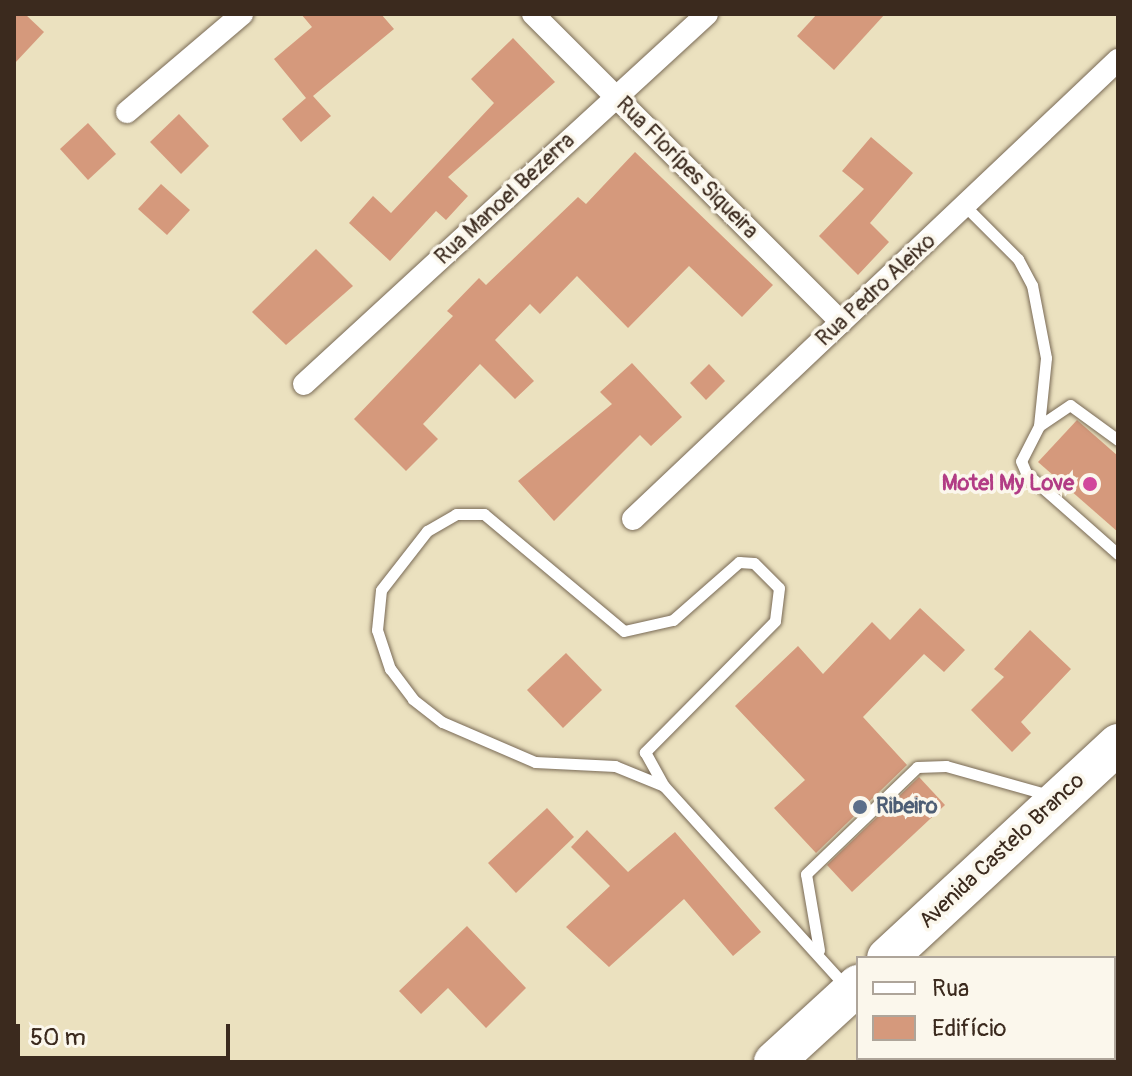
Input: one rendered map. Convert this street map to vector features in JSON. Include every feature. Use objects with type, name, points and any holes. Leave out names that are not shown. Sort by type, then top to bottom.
[{"type":"highway","name":"Avenida Castelo Branco","points":[[889,956],[1118,744]]},
{"type":"highway","points":[[774,1062],[845,980]]},
{"type":"street","points":[[127,112],[242,14]]},
{"type":"street","name":"Rua Florípes Siqueira","points":[[533,14],[841,322]]},
{"type":"street","name":"Rua Manoel Bezerra","points":[[304,384],[707,14]]},
{"type":"street","name":"Rua Pedro Aleixo","points":[[633,519],[1118,60]]},
{"type":"lane","points":[[965,206],[1018,259],[1032,285],[1046,358],[1039,426]]},
{"type":"lane","points":[[1118,440],[1070,405],[1039,426],[1024,447],[1026,473],[1118,554]]},
{"type":"lane","points":[[664,786],[615,766],[535,762],[442,722],[413,699],[390,669],[377,630],[381,590],[427,531],[456,514],[484,514],[624,631],[673,620],[739,562],[754,563],[779,588],[775,621],[652,737],[645,752],[664,786],[845,980]]},
{"type":"lane","points":[[845,980],[809,922],[806,874],[917,767],[931,763],[1061,797]]},
{"type":"building","points":[[14,14],[25,14],[44,32],[14,64]]},
{"type":"building","points":[[301,14],[381,14],[394,29],[313,96],[331,116],[301,142],[282,119],[306,98],[274,59],[312,27]]},
{"type":"building","points":[[817,14],[885,14],[834,70],[797,36]]},
{"type":"building","points":[[513,38],[555,82],[448,177],[468,196],[446,220],[436,211],[390,261],[349,223],[373,196],[391,213],[494,103],[471,79]]},
{"type":"building","points":[[179,114],[209,146],[181,174],[150,142]]},
{"type":"building","points":[[88,123],[116,154],[88,180],[60,149]]},
{"type":"building","points":[[871,137],[913,173],[870,223],[889,242],[858,275],[819,236],[864,189],[842,171]]},
{"type":"building","points":[[635,152],[773,285],[742,317],[689,266],[628,328],[577,276],[540,314],[530,304],[495,340],[534,381],[515,399],[480,364],[423,424],[438,439],[406,471],[354,419],[453,316],[447,311],[479,278],[486,285],[578,197],[586,204]]},
{"type":"building","points":[[161,184],[190,210],[167,235],[138,209]]},
{"type":"building","points":[[316,249],[353,286],[286,345],[252,312]]},
{"type":"building","points":[[632,363],[682,417],[651,446],[640,435],[554,521],[518,481],[612,404],[600,392]]},
{"type":"building","points":[[709,364],[725,381],[706,400],[690,383]]},
{"type":"building","name":"Motel My Love","points":[[1077,420],[1118,456],[1118,532],[1038,462]]},
{"type":"building","points":[[920,608],[965,650],[944,672],[924,654],[863,717],[907,765],[816,853],[774,808],[805,780],[735,706],[798,646],[823,674],[872,622],[890,640]]},
{"type":"building","points":[[1030,630],[1071,669],[1021,722],[1031,733],[1012,752],[971,710],[1004,677],[994,669]]},
{"type":"building","points":[[566,653],[602,690],[563,728],[527,690]]},
{"type":"building","points":[[919,777],[945,805],[852,892],[827,865]]},
{"type":"building","points":[[547,808],[574,837],[516,893],[488,863]]},
{"type":"building","points":[[587,830],[628,872],[675,832],[761,932],[733,956],[684,899],[609,967],[566,927],[610,886],[571,847]]},
{"type":"building","points":[[467,926],[526,988],[486,1028],[448,988],[421,1014],[399,991]]},
{"type":"place","name":"Motel My Love","points":[[1090,484]]},
{"type":"place","name":"Ribeiro","points":[[860,807]]}]
